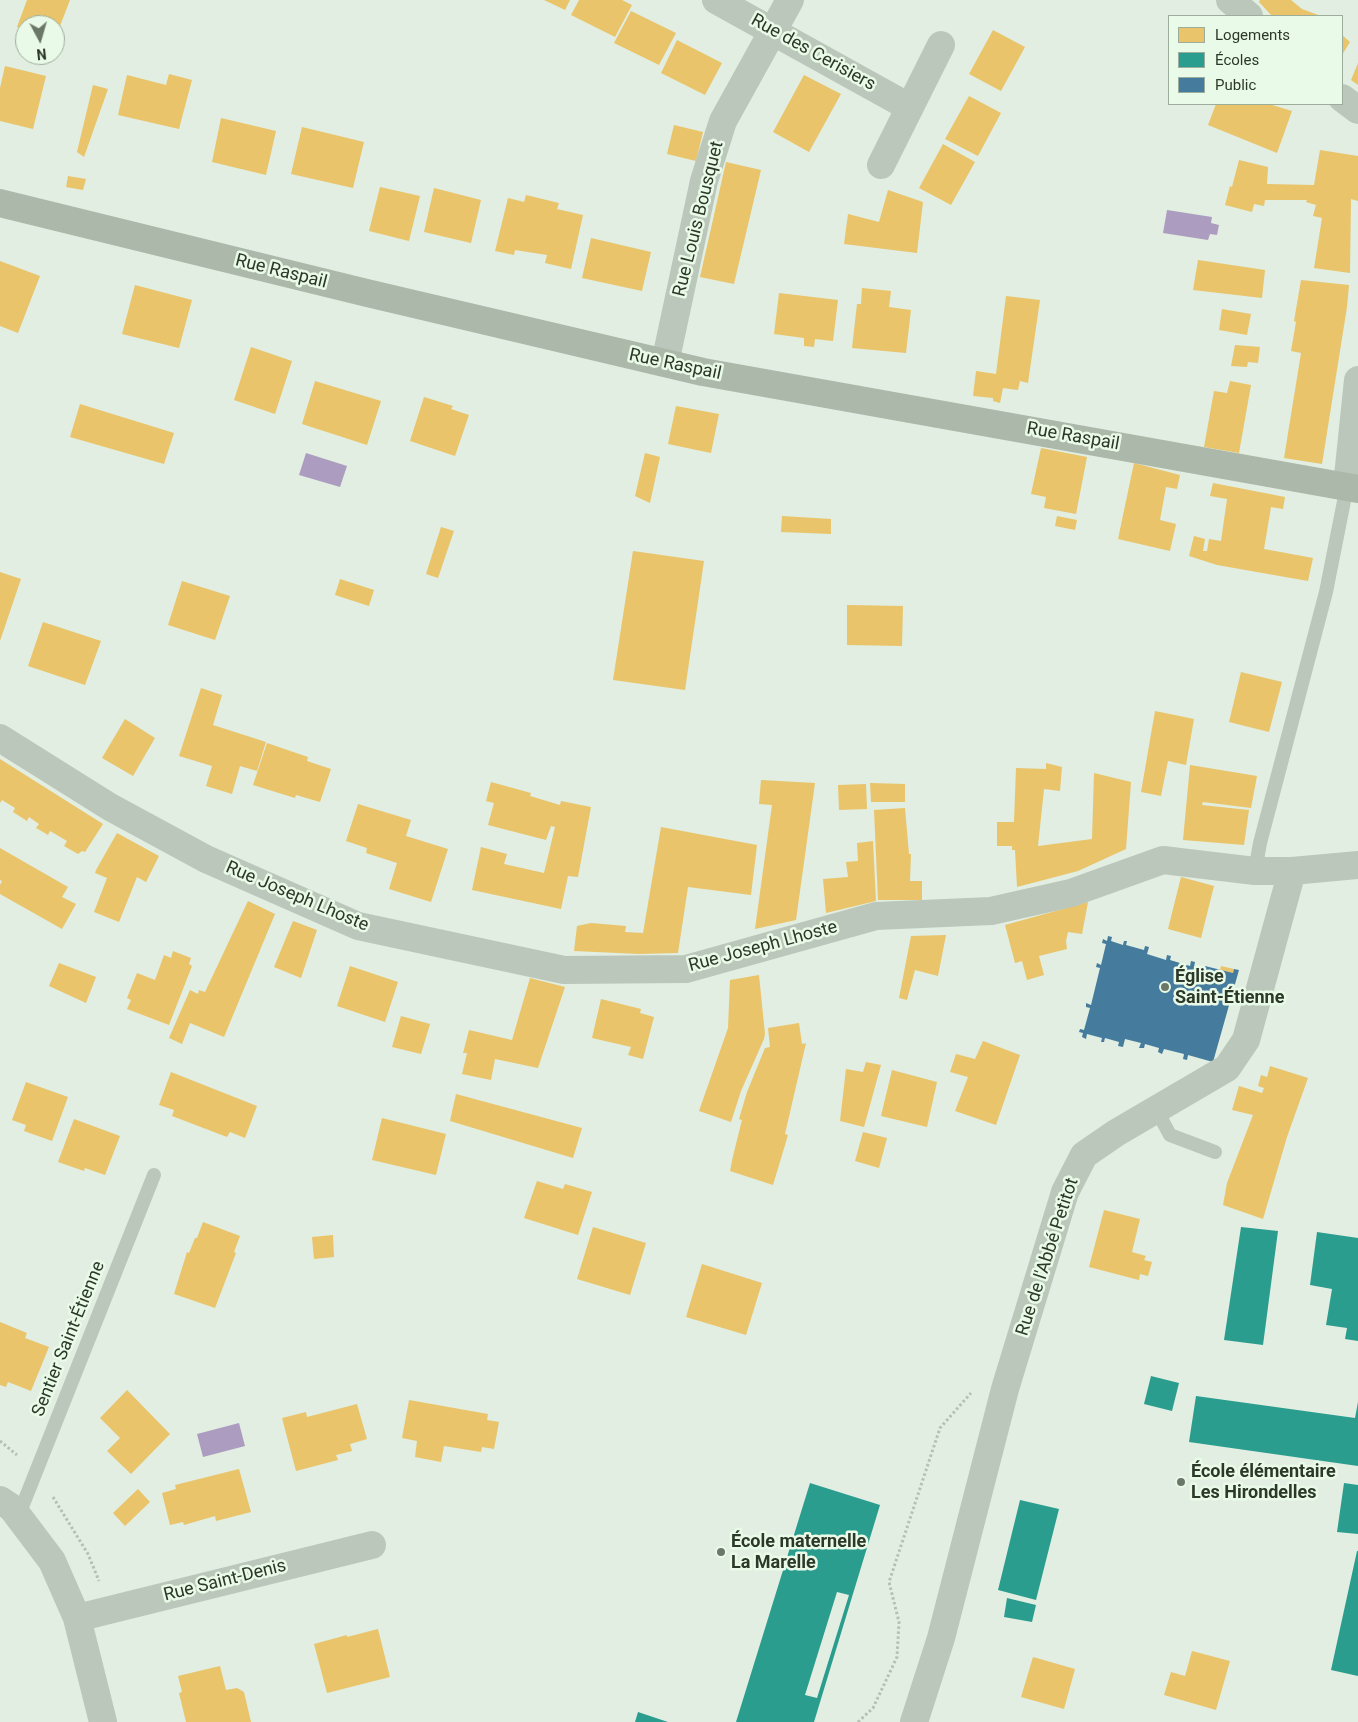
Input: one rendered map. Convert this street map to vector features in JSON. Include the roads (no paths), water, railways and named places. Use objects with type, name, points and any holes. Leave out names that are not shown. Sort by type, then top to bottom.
[{"type":"street","name":"Rue des Cerisiers","points":[[716,0],[909,107]]},
{"type":"street","name":"Rue Louis Bousquet","points":[[665,363],[704,181],[723,121],[774,32],[790,0]]},
{"type":"street","points":[[881,165],[941,45]]},
{"type":"street","points":[[1343,99],[1358,110]]},
{"type":"street","name":"Rue Raspail","points":[[0,202],[357,290],[723,376],[1352,487]]},
{"type":"street","points":[[1352,487],[1358,380]]},
{"type":"street","name":"Rue Joseph Lhoste","points":[[0,738],[110,807],[206,859],[358,926],[564,970],[686,968],[876,916],[991,911],[1062,895],[1163,860],[1255,871],[1292,871],[1358,865]]},
{"type":"street","name":"Rue de l'Abbé Petitot","points":[[914,1722],[941,1638],[1005,1389],[1065,1192],[1084,1155],[1116,1133],[1226,1068],[1246,1040],[1292,871]]},
{"type":"street","points":[[9,1509],[52,1561],[77,1618],[103,1722]]},
{"type":"street","name":"Rue Saint-Denis","points":[[77,1618],[372,1544]]},
{"type":"lane","points":[[1255,871],[1260,843],[1352,487]]},
{"type":"lane","points":[[1156,1109],[1170,1135],[1215,1152]]},
{"type":"lane","name":"Sentier Saint-Étienne","points":[[9,1509],[37,1471],[154,1175]]},
{"type":"place","name":"Église Saint-Étienne","points":[[1165,987]]},
{"type":"place","name":"École élémentaire Les Hirondelles","points":[[1181,1482]]},
{"type":"place","name":"École maternelle La Marelle","points":[[721,1552]]}]
